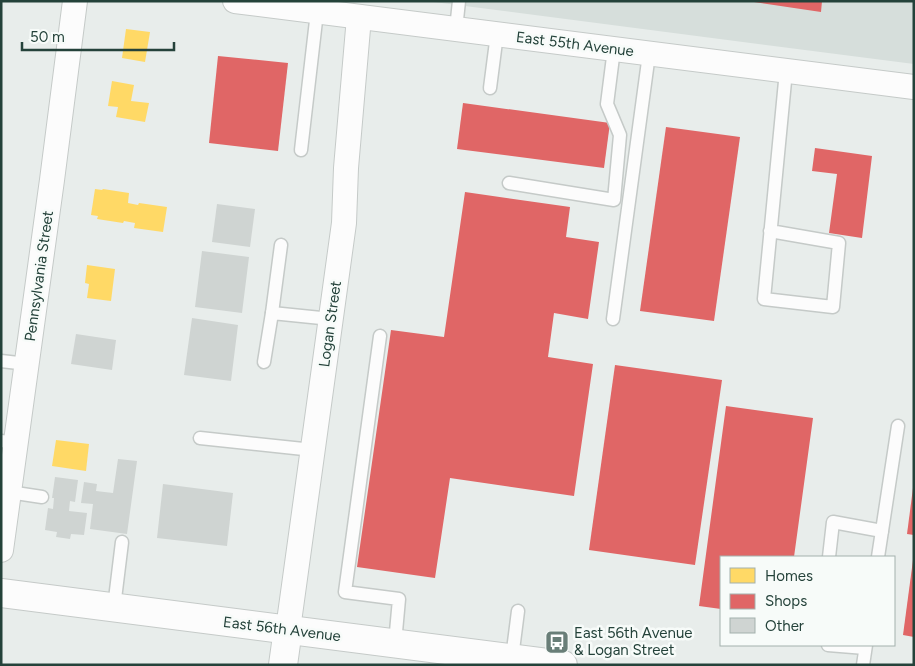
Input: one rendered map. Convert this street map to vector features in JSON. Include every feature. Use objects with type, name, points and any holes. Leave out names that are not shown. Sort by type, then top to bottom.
[{"type":"street","name":"Pennsylvania Street","points":[[1,550],[9,492],[9,442],[27,364],[75,1]]},
{"type":"street","name":"East 55th Avenue","points":[[235,1],[914,88]]},
{"type":"street","name":"Logan Street","points":[[288,629],[344,223],[346,168],[359,17]]},
{"type":"street","name":"East 56th Avenue","points":[[1,593],[563,665]]},
{"type":"street","points":[[283,665],[288,629]]},
{"type":"lane","points":[[456,29],[459,1]]},
{"type":"lane","points":[[301,150],[317,12]]},
{"type":"lane","points":[[490,88],[497,34]]},
{"type":"lane","points":[[509,183],[614,200],[620,135],[607,104],[614,49]]},
{"type":"lane","points":[[613,319],[649,54]]},
{"type":"lane","points":[[770,231],[840,243],[832,307],[764,299],[770,231],[786,71]]},
{"type":"lane","points":[[264,362],[281,245]]},
{"type":"lane","points":[[272,313],[331,319]]},
{"type":"lane","points":[[380,336],[345,592],[399,598],[395,643]]},
{"type":"lane","points":[[1,361],[27,364]]},
{"type":"lane","points":[[878,556],[898,426]]},
{"type":"lane","points":[[200,438],[313,450]]},
{"type":"lane","points":[[9,492],[42,496]]},
{"type":"lane","points":[[829,556],[833,522],[882,531]]},
{"type":"lane","points":[[114,608],[122,542]]},
{"type":"lane","points":[[512,658],[518,611]]},
{"type":"lane","points":[[863,665],[865,646]]},
{"type":"shaded area","points":[[426,1],[914,1],[914,64]]},
{"type":"building: Homes","points":[[126,29],[150,32],[145,62],[122,58]]},
{"type":"building: Homes","points":[[112,81],[134,85],[131,101],[149,103],[145,122],[116,117],[118,107],[108,106]]},
{"type":"building: Homes","points":[[95,189],[129,193],[128,203],[167,207],[163,232],[134,228],[135,223],[97,219],[98,216],[91,215]]},
{"type":"building: Homes","points":[[87,265],[115,269],[111,301],[87,298],[89,284],[85,283]]},
{"type":"building: Homes","points":[[56,440],[89,444],[86,471],[52,466]]},
{"type":"building: Shops","points":[[754,1],[822,1],[821,12]]},
{"type":"building: Shops","points":[[218,56],[288,63],[278,151],[209,143]]},
{"type":"building: Shops","points":[[463,103],[610,123],[604,168],[457,149]]},
{"type":"building: Shops","points":[[666,127],[740,137],[714,321],[640,311]]},
{"type":"building: Shops","points":[[815,148],[872,156],[862,238],[829,233],[837,174],[812,171]]},
{"type":"building: Shops","points":[[465,192],[570,207],[566,237],[599,242],[588,319],[554,313],[548,357],[593,364],[574,496],[450,478],[435,578],[357,567],[391,330],[444,337]]},
{"type":"building: Shops","points":[[615,365],[722,380],[695,565],[589,550]]},
{"type":"building: Shops","points":[[726,406],[813,418],[794,556],[720,556],[720,609],[699,606]]},
{"type":"building: Shops","points":[[914,488],[914,535],[907,534]]},
{"type":"building: Shops","points":[[914,560],[914,637],[903,635]]},
{"type":"building: Other","points":[[217,204],[255,209],[250,247],[212,242]]},
{"type":"building: Other","points":[[202,251],[249,257],[242,313],[195,307]]},
{"type":"building: Other","points":[[192,318],[238,325],[231,381],[184,375]]},
{"type":"building: Other","points":[[76,334],[116,340],[112,370],[71,364]]},
{"type":"building: Other","points":[[118,459],[137,461],[127,534],[90,529],[93,504],[81,503],[84,482],[97,484],[96,491],[113,493]]},
{"type":"building: Other","points":[[55,477],[78,480],[75,502],[70,501],[69,511],[87,513],[84,535],[71,534],[70,539],[56,537],[57,532],[45,530],[48,508],[53,509],[54,498],[52,498]]},
{"type":"building: Other","points":[[163,484],[233,493],[227,546],[157,538]]},
{"type":"place","name":"East 56th Avenue & Logan Street","points":[[557,642]]}]
